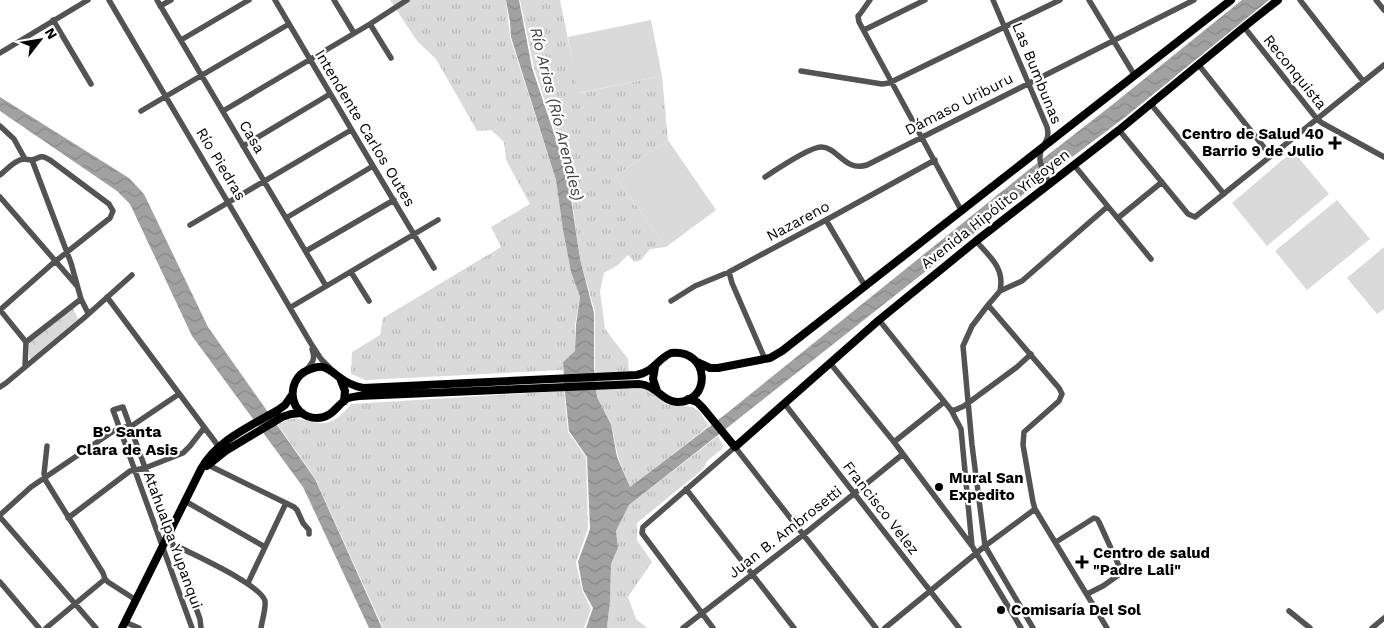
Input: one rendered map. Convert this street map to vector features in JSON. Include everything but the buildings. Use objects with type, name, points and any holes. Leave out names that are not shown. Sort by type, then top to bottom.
[{"type":"main road","name":"Avenida Hipólito Yrigoyen","points":[[697,362],[714,369],[775,356],[1135,76],[1229,0]]},
{"type":"main road","name":"Avenida Hipólito Yrigoyen","points":[[735,448],[879,320],[1048,180],[1074,164],[1119,130],[1278,0]]},
{"type":"main road","points":[[196,480],[208,465],[227,450],[254,434],[280,414],[292,395],[295,382],[299,376],[305,371],[318,367],[333,371],[352,385],[363,388],[542,383],[638,379],[649,372],[665,356],[671,353],[678,353],[685,354],[697,362],[702,378],[699,394],[705,411]]},
{"type":"main road","points":[[656,366],[653,379],[657,391]]},
{"type":"main road","points":[[340,378],[345,391],[344,401]]},
{"type":"main road","points":[[638,379],[671,401],[688,399],[699,388]]},
{"type":"main road","points":[[292,395],[295,405],[302,413],[312,418],[325,417],[337,409],[344,401],[359,396],[542,383]]},
{"type":"main road","points":[[688,399],[696,402],[705,411],[735,448]]},
{"type":"main road","points":[[124,625],[203,465],[219,447],[248,428],[280,414],[302,413]]},
{"type":"street","points":[[0,45],[2,51],[88,0]]},
{"type":"street","name":"Río Piedras","points":[[108,0],[310,342],[333,371]]},
{"type":"street","name":"Casa","points":[[157,0],[326,286]]},
{"type":"street","points":[[160,6],[171,0]]},
{"type":"street","points":[[181,40],[250,0]]},
{"type":"street","name":"Intendente Carlos Outes","points":[[275,0],[434,268]]},
{"type":"street","points":[[334,0],[354,33]]},
{"type":"street","points":[[223,111],[370,24],[406,0]]},
{"type":"street","points":[[870,0],[858,16],[859,22],[961,210]]},
{"type":"street","points":[[864,30],[925,0]]},
{"type":"street","name":"Las Bumbunas","points":[[993,0],[1047,127],[1048,138],[1041,151],[1040,159]]},
{"type":"street","points":[[801,71],[882,84],[892,82],[1060,0]]},
{"type":"street","points":[[1089,0],[1135,76]]},
{"type":"street","name":"Dámaso Uriburu","points":[[764,177],[817,148],[827,149],[849,164],[862,167],[1194,0]]},
{"type":"street","points":[[1300,0],[1363,81]]},
{"type":"street","points":[[1376,0],[1384,10]]},
{"type":"street","points":[[54,20],[91,84]]},
{"type":"street","points":[[140,111],[289,24]]},
{"type":"street","points":[[370,24],[391,58]]},
{"type":"street","name":"Reconquista","points":[[1244,27],[1317,119],[1384,157]]},
{"type":"street","points":[[1198,64],[1270,155]]},
{"type":"street","points":[[1119,130],[1188,214],[1193,217],[1197,216],[1270,155],[1384,65]]},
{"type":"street","points":[[243,146],[330,94]]},
{"type":"street","points":[[1150,104],[1224,194]]},
{"type":"street","points":[[0,126],[14,139],[25,158]]},
{"type":"street","points":[[190,225],[351,130]]},
{"type":"street","points":[[0,175],[25,158],[32,160],[42,156],[110,204],[112,208],[110,218],[0,310],[26,342],[25,367]]},
{"type":"street","points":[[1027,159],[1033,157],[1040,159],[1048,180]]},
{"type":"street","points":[[32,160],[71,263],[81,299],[88,313]]},
{"type":"street","name":"Nazareno","points":[[672,302],[695,286],[729,272],[935,160]]},
{"type":"street","points":[[1074,164],[1151,259]]},
{"type":"street","points":[[286,218],[372,166]]},
{"type":"street","points":[[1118,218],[1162,182]]},
{"type":"street","points":[[0,197],[78,288]]},
{"type":"street","points":[[306,251],[394,200]]},
{"type":"street","points":[[1033,628],[985,546],[972,445],[963,346],[972,326],[1000,291],[1022,280],[1107,207]]},
{"type":"street","points":[[290,307],[438,220]]},
{"type":"street","points":[[826,220],[865,286]]},
{"type":"street","points":[[976,241],[998,266],[1002,282],[1000,291]]},
{"type":"street","points":[[351,272],[368,301]]},
{"type":"street","points":[[729,272],[765,359]]},
{"type":"street","points":[[0,387],[132,275]]},
{"type":"street","points":[[107,297],[219,447]]},
{"type":"street","points":[[26,342],[81,299]]},
{"type":"street","points":[[988,305],[1031,354],[1062,394],[1059,401],[1024,432],[1022,439],[1035,509],[1107,628]]},
{"type":"street","points":[[879,320],[951,410],[961,429],[972,546]]},
{"type":"street","points":[[305,371],[314,362],[315,358],[310,342]]},
{"type":"street","points":[[951,410],[959,409],[1017,367],[1031,354]]},
{"type":"street","points":[[830,363],[894,442],[972,546],[1021,628]]},
{"type":"street","points":[[96,628],[0,516],[25,492],[45,477],[112,432],[130,426],[180,394]]},
{"type":"street","points":[[894,442],[944,402]]},
{"type":"street","name":"Francisco Velez","points":[[784,403],[959,628]]},
{"type":"street","name":"Atahualpa Yupanqui","points":[[192,628],[113,410],[123,407],[200,619],[201,628]]},
{"type":"street","points":[[68,518],[127,473],[179,455],[186,450],[204,428]]},
{"type":"street","points":[[47,446],[45,477],[68,518],[105,579],[136,600]]},
{"type":"street","points":[[712,628],[642,533],[643,527],[735,448],[876,628]]},
{"type":"street","name":"Juan B. Ambrosetti","points":[[683,628],[903,454]]},
{"type":"street","points":[[208,465],[297,510],[309,530],[309,534]]},
{"type":"street","points":[[686,489],[794,628]]},
{"type":"street","points":[[185,501],[265,547]]},
{"type":"street","points":[[248,583],[286,503]]},
{"type":"street","points":[[885,628],[985,546],[1035,509]]},
{"type":"street","points":[[1056,542],[1094,518],[1099,522],[1119,566],[1120,574],[1087,594]]},
{"type":"street","points":[[173,547],[182,548],[258,590],[265,604],[261,628]]},
{"type":"street","points":[[46,628],[105,579]]},
{"type":"street","points":[[0,582],[39,628]]},
{"type":"street","points":[[1289,611],[1310,628]]},
{"type":"street","points":[[1372,628],[1384,618]]},
{"type":"street","points":[[124,625],[138,628]]},
{"type":"green space","points":[[390,0],[506,0],[510,37],[556,180],[571,272],[580,297],[575,325],[575,351],[563,362],[563,370],[366,380],[351,374],[352,352],[380,335],[383,318],[501,247],[491,227],[530,204],[506,160],[504,142],[491,130],[477,131],[436,59],[417,41]]},
{"type":"green space","points":[[520,0],[560,0],[579,93],[662,76],[668,140],[615,176],[666,247],[650,249],[641,260],[634,262],[628,255],[618,265],[604,273],[600,291],[605,329],[628,359],[630,389],[650,390],[665,404],[692,407],[699,411],[709,426],[630,487],[618,457],[611,423],[597,397],[595,312],[580,259],[568,171],[534,68]]},
{"type":"green space","points":[[651,20],[662,76],[578,93],[568,37]]},
{"type":"green space","points":[[668,140],[716,210],[666,247],[615,176]]},
{"type":"green space","points":[[1293,151],[1329,194],[1267,246],[1232,203]]},
{"type":"green space","points":[[1337,200],[1370,239],[1307,290],[1275,251]]},
{"type":"green space","points":[[1384,247],[1384,309],[1377,314],[1347,278]]},
{"type":"green space","points":[[73,308],[78,319],[32,358],[29,358],[29,345],[31,341]]},
{"type":"green space","points":[[564,391],[568,432],[586,457],[588,529],[576,562],[582,590],[591,609],[584,628],[383,628],[315,478],[278,425],[292,419],[316,423],[329,422],[338,417],[351,404]]},
{"type":"green space","points":[[718,436],[723,446],[722,449],[708,460],[702,470],[637,523],[637,540],[652,562],[628,597],[636,619],[647,628],[607,628],[611,564],[618,548],[616,531],[629,505]]},
{"type":"water","points":[[506,0],[519,0],[532,68],[567,172],[580,259],[594,313],[594,368],[597,397],[611,424],[617,457],[630,487],[722,417],[1242,0],[1269,0],[1124,118],[1039,182],[629,505],[616,531],[618,548],[611,564],[607,628],[586,628],[593,608],[583,590],[578,562],[590,529],[587,457],[569,431],[563,362],[575,351],[580,297],[571,272],[556,180],[511,37]]},
{"type":"water","points":[[0,97],[129,178],[144,194],[208,327],[315,479],[382,628],[369,628],[303,487],[192,336],[130,204],[117,191],[0,111]]},
{"type":"place","name":"Centro de Salud 40 Barrio 9 de Julio","points":[[1335,143]]},
{"type":"place","name":"Mural San Expedito","points":[[939,487]]},
{"type":"place","name":"Centro de salud \"Padre Lali\"","points":[[1082,562]]},
{"type":"place","name":"Comisaría Del Sol","points":[[1001,610]]},
{"type":"district","name":"B° Santa Clara de Asis","points":[[127,440]]},
{"type":"water label","name":"Río Arias (Río Arenales)","points":[[557,114]]}]
